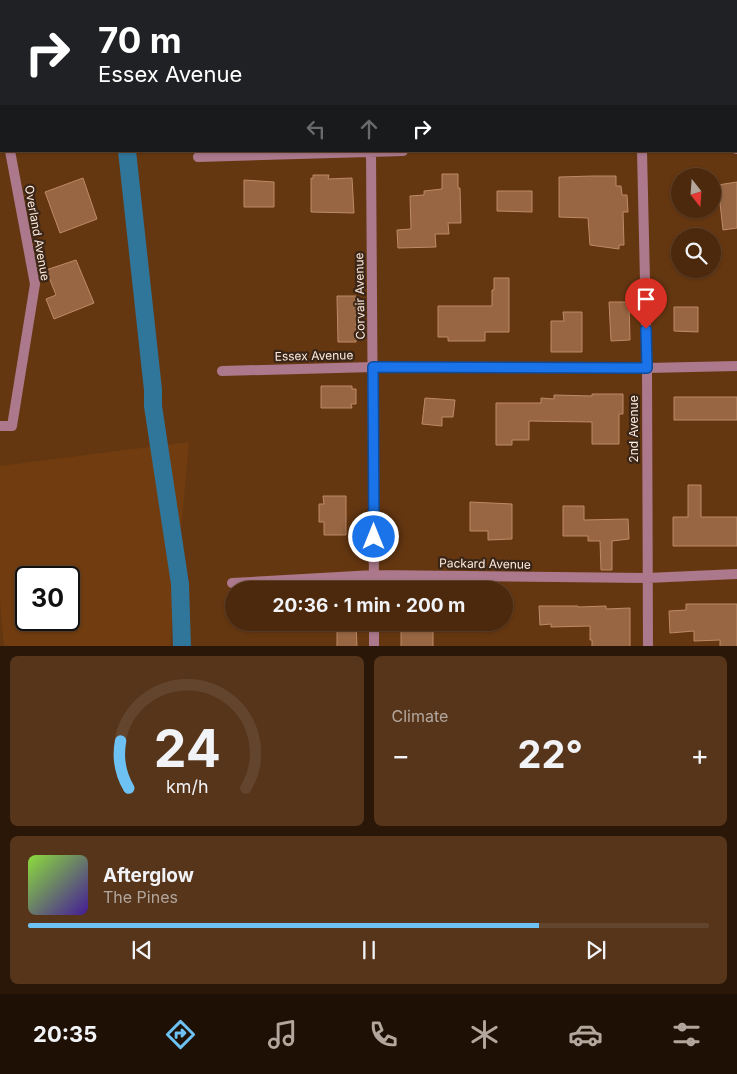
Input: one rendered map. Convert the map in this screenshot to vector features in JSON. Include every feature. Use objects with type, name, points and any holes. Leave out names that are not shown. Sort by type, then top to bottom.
[{"type":"street","name":"Overland Avenue","points":[[0,426],[12,426],[35,284],[10,152]]},
{"type":"street","points":[[198,157],[371,152]]},
{"type":"street","name":"Corvair Avenue","points":[[371,152],[374,581]]},
{"type":"street","name":"2nd Avenue","points":[[642,152],[647,368],[648,646]]},
{"type":"street","name":"Essex Avenue","points":[[222,371],[373,367],[647,368],[737,366]]},
{"type":"street","name":"Packard Avenue","points":[[268,581],[374,575],[647,578],[737,574]]},
{"type":"street","points":[[374,631],[374,646]]},
{"type":"shaded area","points":[[189,442],[170,646],[4,646],[0,599],[0,466]]},
{"type":"building","points":[[442,174],[458,174],[461,223],[448,223],[449,234],[435,234],[436,247],[398,248],[397,230],[411,229],[410,196],[424,195],[424,191],[442,189]]},
{"type":"building","points":[[313,175],[329,175],[328,179],[352,178],[354,213],[311,212],[311,178],[313,179]]},
{"type":"building","points":[[616,176],[616,186],[621,186],[622,195],[627,195],[628,212],[623,212],[624,245],[619,245],[619,249],[590,245],[588,218],[559,217],[559,177]]},
{"type":"building","points":[[83,178],[97,219],[60,233],[45,192]]},
{"type":"building","points":[[244,180],[274,182],[274,207],[244,207]]},
{"type":"building","points":[[737,182],[737,228],[723,230],[721,185]]},
{"type":"building","points":[[497,191],[532,191],[532,212],[497,211]]},
{"type":"building","points":[[76,260],[94,303],[54,319],[46,299],[56,295],[46,270]]},
{"type":"building","points":[[494,278],[509,278],[509,332],[485,332],[485,341],[448,341],[448,337],[438,337],[438,306],[492,306]]},
{"type":"building","points":[[337,296],[356,296],[356,342],[338,342]]},
{"type":"building","points":[[609,302],[629,302],[630,340],[611,341]]},
{"type":"building","points":[[674,307],[698,307],[698,332],[674,331]]},
{"type":"building","points":[[563,312],[582,312],[582,352],[551,352],[551,321],[564,321]]},
{"type":"building","points":[[321,386],[352,386],[352,389],[356,389],[356,404],[351,404],[352,408],[321,408]]},
{"type":"building","points":[[592,394],[623,394],[623,414],[619,414],[619,444],[592,444],[592,422],[529,421],[529,440],[512,440],[512,445],[496,445],[496,403],[541,403],[541,398],[554,399],[554,395],[592,396]]},
{"type":"building","points":[[674,397],[737,397],[737,420],[674,420]]},
{"type":"building","points":[[425,398],[455,400],[453,417],[442,417],[442,426],[422,424]]},
{"type":"building","points":[[688,485],[701,485],[701,517],[737,517],[737,546],[673,546],[673,517],[688,517]]},
{"type":"building","points":[[323,496],[346,496],[346,535],[324,535],[324,522],[319,522],[319,504],[324,504]]},
{"type":"building","points":[[470,502],[512,504],[512,539],[488,540],[488,531],[470,531]]},
{"type":"building","points":[[563,506],[584,506],[584,520],[628,519],[629,539],[612,541],[612,570],[601,570],[600,541],[588,541],[588,536],[563,536]]},
{"type":"building","points":[[686,604],[737,604],[737,646],[720,646],[720,640],[694,641],[694,631],[670,633],[669,611],[686,610]]},
{"type":"building","points":[[539,606],[606,606],[606,609],[630,608],[630,646],[592,646],[590,626],[551,627],[551,624],[540,625]]},
{"type":"building","points":[[337,631],[356,631],[357,646],[337,646]]},
{"type":"building","points":[[401,631],[433,631],[433,646],[401,646]]},
{"type":"waterway","points":[[127,152],[153,390],[153,406],[180,584],[182,646]]},
{"type":"route","points":[[374,537],[373,367],[647,368],[646,329]]}]
